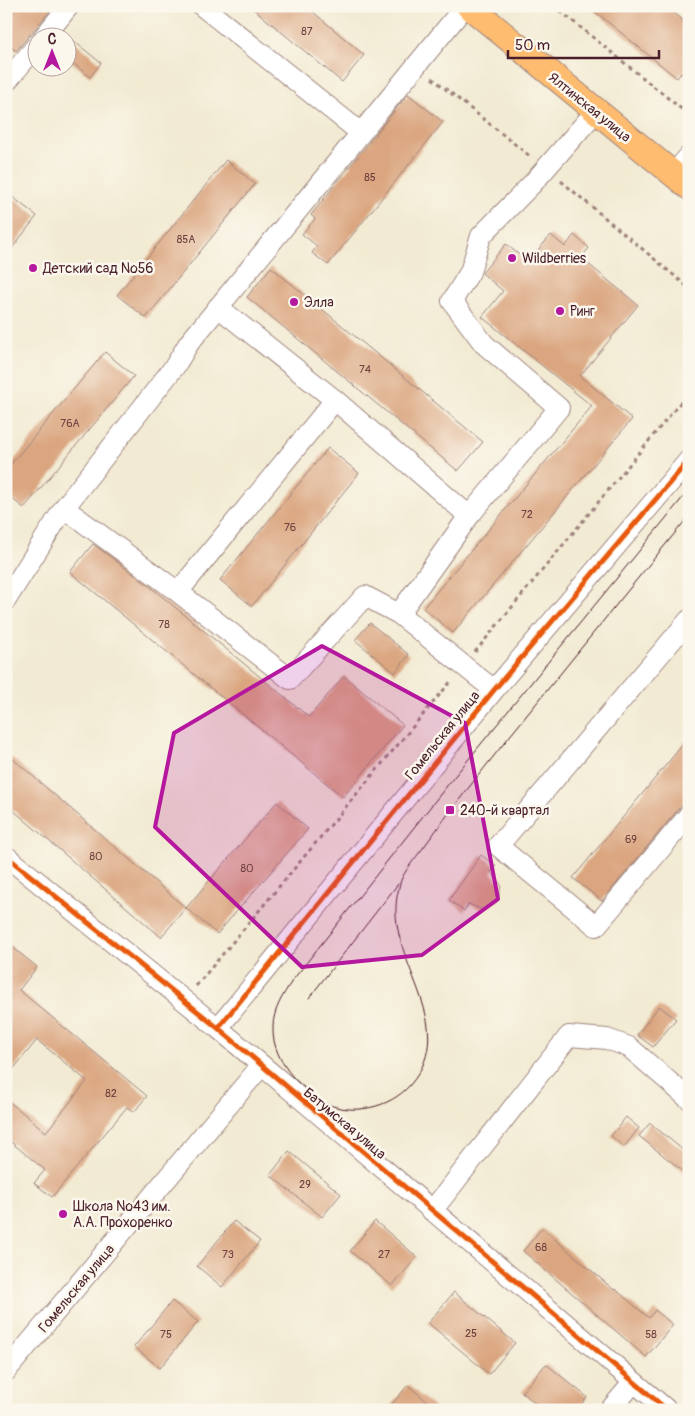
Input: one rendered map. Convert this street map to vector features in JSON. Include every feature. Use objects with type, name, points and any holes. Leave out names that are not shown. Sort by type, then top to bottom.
[{"type":"main road","name":"Ялтинская улица","points":[[469,6],[596,111],[684,173]]},
{"type":"street","points":[[51,28],[68,6]]},
{"type":"street","points":[[202,6],[361,133]]},
{"type":"street","points":[[6,600],[64,508],[175,366],[189,343],[465,6]]},
{"type":"street","points":[[6,82],[28,56]]},
{"type":"street","points":[[399,614],[469,516],[559,408],[484,344],[452,301],[470,272],[481,236],[533,183],[596,111]]},
{"type":"street","points":[[218,307],[334,400],[469,516]]},
{"type":"street","points":[[178,592],[334,400]]},
{"type":"street","name":"Гомельская улица","points":[[218,1028],[494,690],[689,460]]},
{"type":"street","points":[[64,508],[178,592],[290,679],[365,596],[399,614],[494,690]]},
{"type":"street","points":[[689,620],[498,846],[596,926],[689,815]]},
{"type":"street","name":"Батумская улица","points":[[6,856],[218,1028],[667,1410]]},
{"type":"street","points":[[432,1212],[569,1036],[607,1039],[629,1047],[689,1099]]},
{"type":"street","name":"Гомельская улица","points":[[6,1371],[261,1066]]},
{"type":"street","points":[[610,1410],[634,1382]]},
{"type":"path","points":[[554,6],[689,115]]},
{"type":"path","points":[[184,1001],[689,392]]},
{"type":"highlighted area","points":[[322,646],[465,723],[498,899],[422,955],[302,967],[155,827],[174,733]]},
{"type":"building","points":[[6,6],[54,6],[35,28],[28,28],[28,37],[16,51],[6,43]]},
{"type":"building","points":[[250,6],[306,6],[364,55],[342,82]]},
{"type":"building","points":[[588,6],[666,6],[684,21],[682,22],[689,28],[689,79],[681,73],[677,78]]},
{"type":"building","points":[[78,44],[101,63],[90,77],[78,67]]},
{"type":"building","points":[[408,94],[443,122],[328,265],[312,253],[317,246],[302,234],[315,219],[311,215]]},
{"type":"building","points":[[226,160],[255,184],[146,318],[117,295]]},
{"type":"building","points":[[6,192],[37,216],[6,256]]},
{"type":"building","points":[[551,235],[565,247],[574,235],[589,248],[581,258],[638,305],[580,376],[632,419],[453,633],[423,608],[592,406],[482,317],[503,291],[482,273],[506,244],[528,262]]},
{"type":"building","points":[[271,267],[483,442],[458,471],[247,297]]},
{"type":"building","points":[[105,352],[134,376],[24,508],[6,494],[6,470]]},
{"type":"building","points":[[328,448],[359,473],[252,606],[220,580]]},
{"type":"building","points":[[93,544],[148,585],[309,717],[344,676],[403,725],[343,797],[70,572]]},
{"type":"building","points":[[370,623],[409,655],[395,673],[355,640]]},
{"type":"building","points":[[689,737],[689,801],[680,807],[602,901],[573,878]]},
{"type":"building","points":[[6,753],[186,908],[161,937],[6,804]]},
{"type":"building","points":[[277,802],[308,829],[217,934],[186,908]]},
{"type":"building","points":[[481,855],[496,866],[491,872],[501,885],[498,901],[483,910],[469,904],[464,911],[449,900]]},
{"type":"building","points":[[6,942],[37,967],[19,990],[147,1096],[134,1112],[127,1107],[52,1197],[34,1183],[45,1170],[6,1138],[6,1099],[46,1132],[87,1081],[37,1040],[6,1078]]},
{"type":"building","points":[[659,1006],[676,1019],[653,1047],[637,1035]]},
{"type":"building","points":[[626,1117],[639,1128],[624,1147],[611,1136]]},
{"type":"building","points":[[650,1123],[689,1155],[689,1176],[639,1136]]},
{"type":"building","points":[[289,1151],[341,1194],[322,1217],[270,1175]]},
{"type":"building","points":[[234,1221],[260,1241],[222,1287],[197,1266]]},
{"type":"building","points":[[375,1221],[417,1257],[392,1286],[350,1251]]},
{"type":"building","points":[[542,1228],[649,1318],[655,1310],[673,1325],[646,1357],[523,1251]]},
{"type":"building","points":[[454,1292],[515,1343],[489,1374],[428,1323]]},
{"type":"building","points":[[172,1301],[198,1322],[160,1368],[134,1347]]},
{"type":"building","points":[[546,1364],[587,1397],[577,1410],[543,1410],[522,1392]]},
{"type":"building","points":[[408,1385],[437,1410],[387,1410]]},
{"type":"tram line","points":[[689,490],[454,777],[285,992],[273,1021],[274,1041],[281,1060],[289,1072],[316,1098],[336,1107],[347,1109],[370,1108],[392,1099],[410,1085],[424,1062],[429,1038],[426,1014],[401,941],[396,917],[398,892],[402,878],[475,780],[689,516]]},
{"type":"tram line","points":[[309,998],[398,884]]},
{"type":"cycle path","points":[[218,1028],[494,690],[689,460]]},
{"type":"cycle path","points":[[6,856],[218,1028],[667,1410]]},
{"type":"place","name":"Wildberries","points":[[512,258]]},
{"type":"place","name":"Детский сад №56","points":[[33,268]]},
{"type":"place","name":"Элла","points":[[294,302]]},
{"type":"place","name":"Ринг","points":[[560,311]]},
{"type":"place","name":"240-й квартал","points":[[450,810]]},
{"type":"place","name":"Школа №43 им. А.А. Прохоренко","points":[[63,1214]]}]
